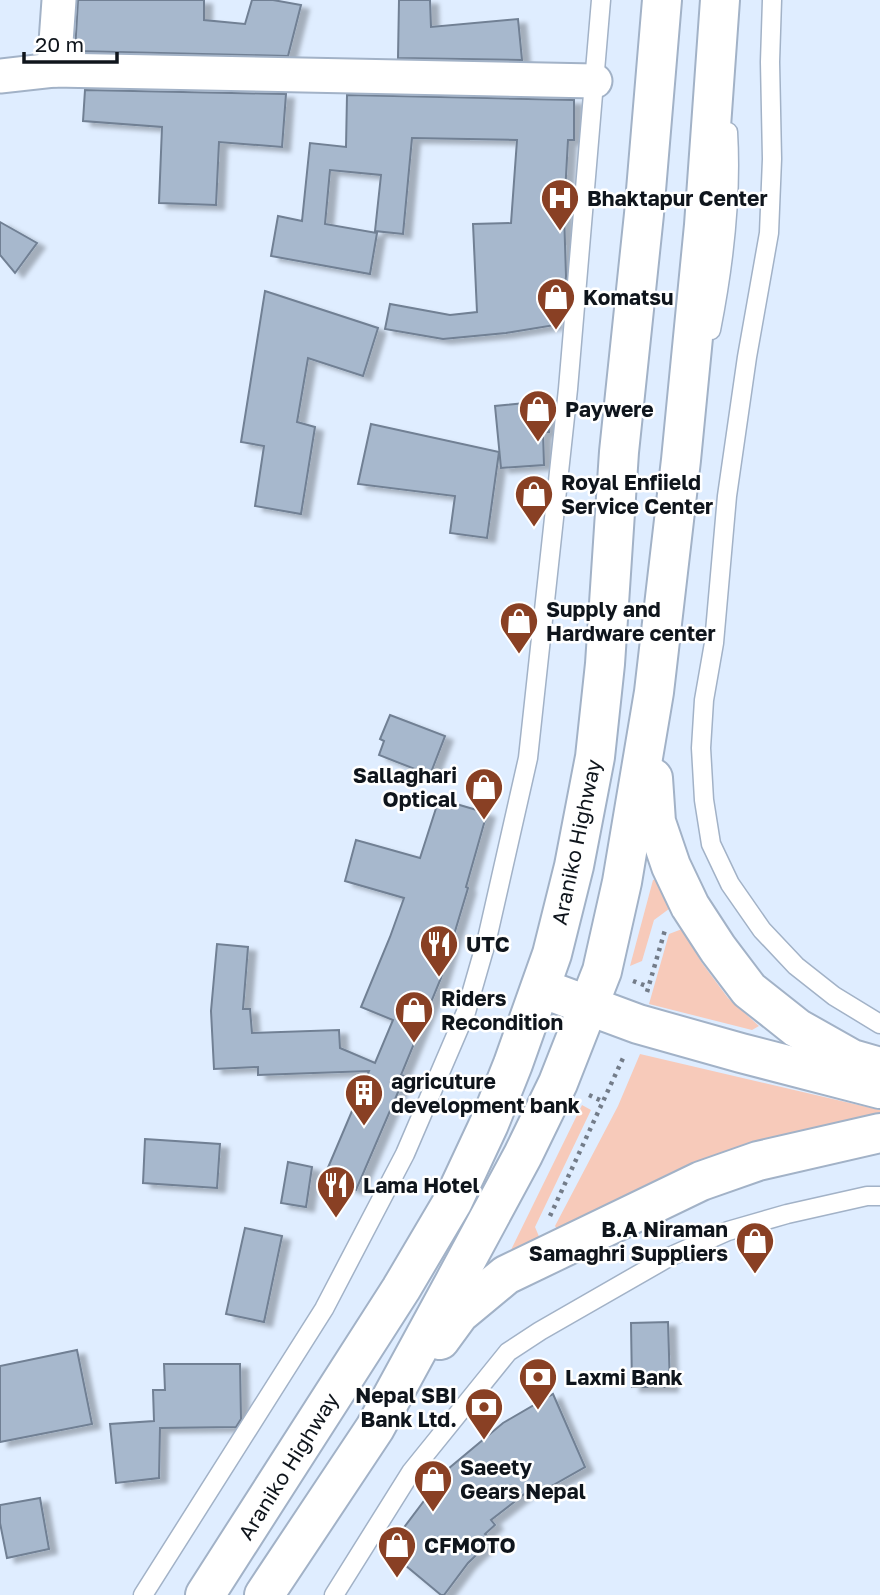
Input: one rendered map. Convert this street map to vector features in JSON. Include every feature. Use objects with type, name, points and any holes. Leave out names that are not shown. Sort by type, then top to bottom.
[{"type":"main road","name":"Araniko Highway","points":[[205,1595],[401,1289],[453,1201],[489,1124],[552,954],[574,866],[595,757],[605,664],[619,452],[644,214],[662,0]]},
{"type":"main road","points":[[375,1428],[523,1155],[558,1083],[602,971],[622,881],[654,692],[705,225],[720,1]]},
{"type":"main road","points":[[654,692],[653,778],[656,822],[671,866],[690,906],[749,990],[797,1028],[852,1059],[880,1067]]},
{"type":"main road","points":[[541,988],[638,1024],[741,1054],[880,1089]]},
{"type":"main road","points":[[264,1595],[375,1428],[459,1314],[506,1275],[555,1254],[701,1181],[758,1161],[880,1133]]},
{"type":"street","points":[[54,71],[58,0]]},
{"type":"street","points":[[0,76],[54,71],[595,81]]},
{"type":"lane","points":[[144,1595],[324,1309],[405,1154],[469,1000],[489,933],[528,758],[568,389],[601,0]]},
{"type":"lane","points":[[772,0],[769,233],[747,357],[727,496],[714,643],[702,736],[704,800],[711,844],[730,884],[762,930],[796,966],[834,996],[880,1024]]},
{"type":"lane","points":[[334,1595],[411,1472],[508,1352],[669,1257],[728,1231],[787,1214],[867,1196],[880,1196]]},
{"type":"path","points":[[555,1254],[547,1230],[551,1212],[576,1164],[638,1024],[668,920],[690,906]]},
{"type":"shaded area","points":[[661,877],[673,906],[654,920],[642,961],[630,966],[653,880]]},
{"type":"shaded area","points":[[682,929],[702,963],[728,998],[759,1026],[752,1030],[649,1004],[669,934]]},
{"type":"shaded area","points":[[640,1054],[880,1110],[880,1115],[561,1236],[555,1226],[618,1106]]},
{"type":"shaded area","points":[[582,1105],[591,1110],[535,1227],[543,1246],[506,1260]]},
{"type":"building","points":[[78,0],[204,0],[204,20],[245,24],[252,0],[273,0],[301,5],[288,56],[75,51]]},
{"type":"building","points":[[399,0],[430,0],[431,27],[518,19],[522,60],[398,58]]},
{"type":"building","points":[[85,90],[286,94],[282,147],[219,142],[216,205],[159,203],[162,127],[83,121]]},
{"type":"building","points":[[347,95],[574,100],[574,140],[568,140],[564,212],[564,305],[552,305],[555,325],[443,339],[385,329],[390,304],[450,315],[477,312],[473,224],[511,223],[517,140],[412,138],[403,234],[375,231],[381,175],[330,170],[325,224],[377,233],[370,274],[271,256],[278,216],[302,221],[310,143],[346,147]]},
{"type":"building","points":[[0,222],[37,243],[15,273],[0,255]]},
{"type":"building","points":[[265,291],[378,328],[363,376],[308,358],[297,422],[315,427],[301,514],[255,506],[264,446],[241,442]]},
{"type":"building","points":[[546,401],[549,432],[543,432],[544,465],[501,468],[495,406]]},
{"type":"building","points":[[371,424],[499,452],[487,538],[450,533],[455,496],[358,484]]},
{"type":"building","points":[[390,715],[445,736],[430,775],[379,755],[384,741],[380,739]]},
{"type":"building","points":[[439,799],[487,813],[441,978],[401,1075],[405,1076],[356,1190],[324,1177],[369,1071],[258,1075],[258,1067],[214,1069],[211,1011],[217,944],[248,947],[243,1009],[250,1009],[252,1033],[339,1030],[340,1048],[375,1063],[393,1020],[361,1007],[404,898],[345,881],[356,840],[420,858]]},
{"type":"building","points":[[145,1139],[220,1144],[217,1188],[143,1183]]},
{"type":"building","points":[[288,1162],[312,1167],[306,1207],[281,1203]]},
{"type":"building","points":[[245,1228],[282,1236],[264,1322],[226,1314]]},
{"type":"building","points":[[668,1322],[670,1387],[632,1387],[631,1323]]},
{"type":"building","points":[[77,1350],[92,1424],[0,1442],[0,1366]]},
{"type":"building","points":[[164,1364],[240,1364],[241,1419],[236,1427],[160,1428],[159,1478],[116,1483],[110,1424],[154,1421],[153,1390],[165,1390]]},
{"type":"building","points":[[553,1394],[585,1467],[541,1492],[536,1485],[491,1520],[495,1525],[485,1534],[492,1540],[468,1563],[444,1595],[441,1595],[387,1550],[448,1469],[503,1423]]},
{"type":"building","points":[[40,1498],[49,1549],[7,1558],[0,1523],[0,1505]]},
{"type":"place","name":"Bhaktapur Center","points":[[560,232]]},
{"type":"place","name":"Komatsu","points":[[556,331]]},
{"type":"place","name":"Paywere","points":[[538,443]]},
{"type":"place","name":"Royal Enfiield Service Center","points":[[534,528]]},
{"type":"place","name":"Supply and Hardware center","points":[[519,655]]},
{"type":"place","name":"Sallaghari Optical","points":[[484,821]]},
{"type":"place","name":"UTC","points":[[439,978]]},
{"type":"place","name":"Riders Recondition","points":[[414,1044]]},
{"type":"place","name":"agricuture development bank","points":[[364,1127]]},
{"type":"place","name":"Lama Hotel","points":[[336,1219]]},
{"type":"place","name":"B.A Niraman Samaghri Suppliers","points":[[755,1275]]},
{"type":"place","name":"Laxmi Bank","points":[[538,1411]]},
{"type":"place","name":"Nepal SBI Bank Ltd.","points":[[484,1441]]},
{"type":"place","name":"Saeety Gears Nepal","points":[[433,1513]]},
{"type":"place","name":"CFMOTO","points":[[397,1579]]}]
